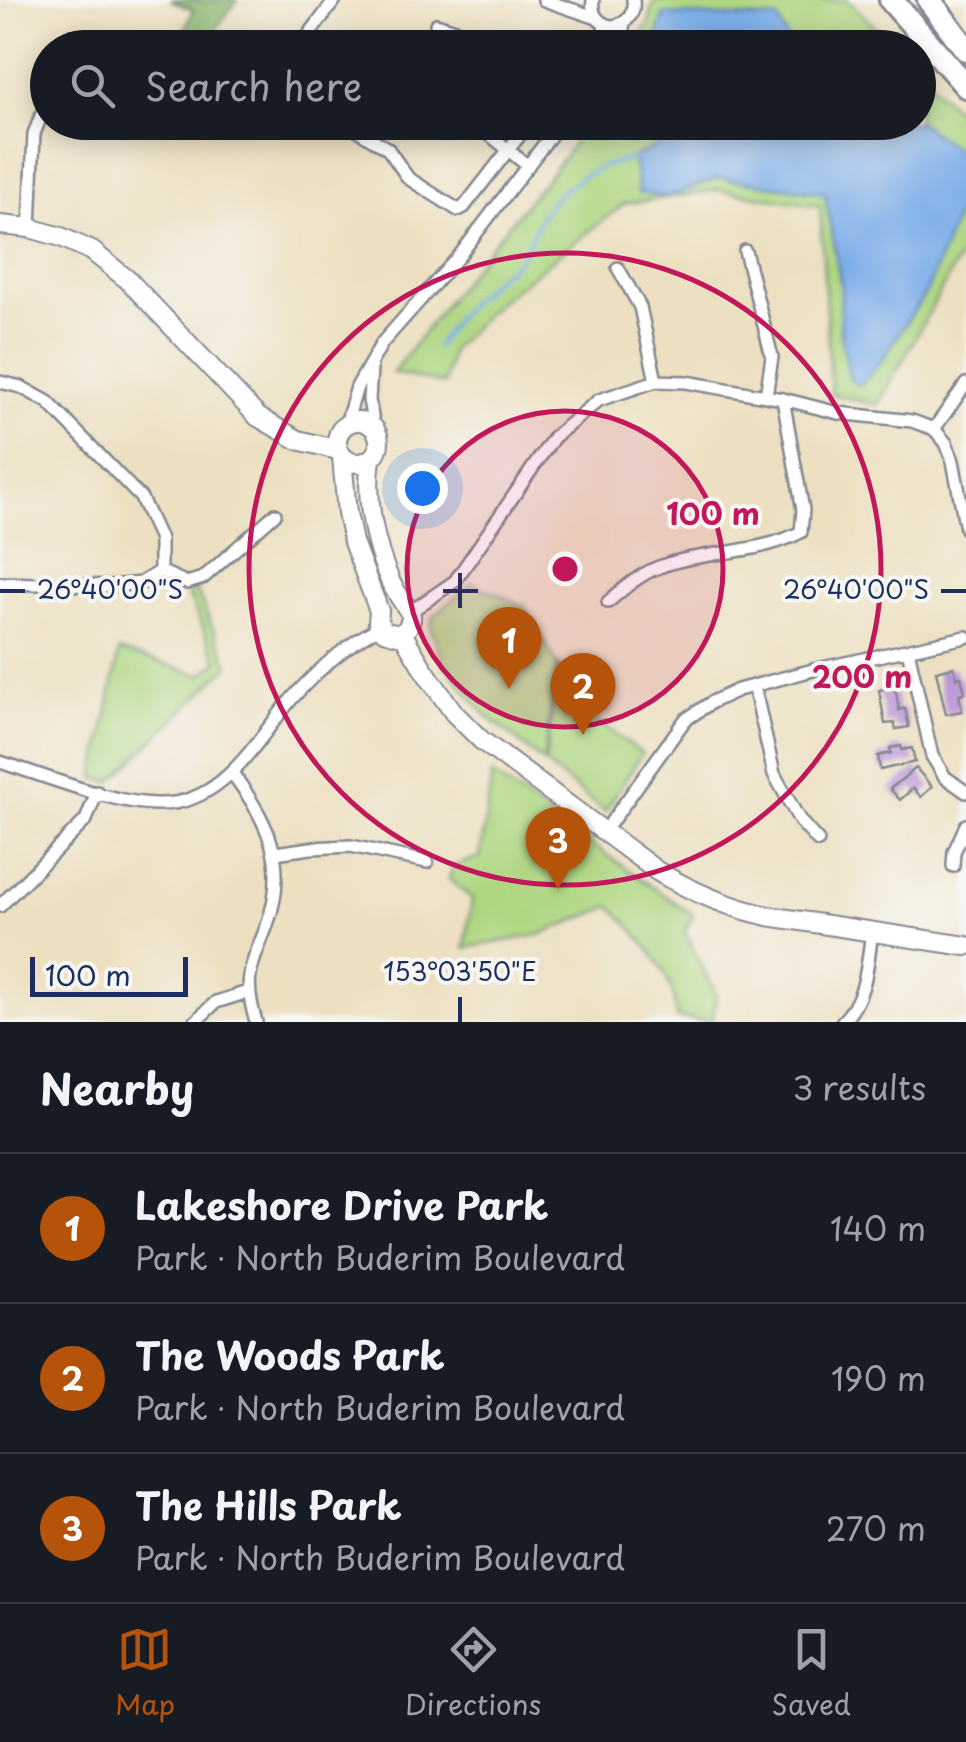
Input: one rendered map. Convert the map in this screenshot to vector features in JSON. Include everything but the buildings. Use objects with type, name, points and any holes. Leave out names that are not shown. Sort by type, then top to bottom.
[{"type":"highway","points":[[891,0],[917,30]]},
{"type":"highway","points":[[929,0],[966,49]]},
{"type":"highway","points":[[936,52],[966,86]]},
{"type":"street","points":[[313,30],[336,0]]},
{"type":"street","points":[[544,0],[618,26],[630,17],[633,0]]},
{"type":"street","points":[[593,0],[600,30]]},
{"type":"street","points":[[623,30],[624,23]]},
{"type":"street","points":[[436,24],[456,30]]},
{"type":"street","points":[[30,228],[34,140]]},
{"type":"street","points":[[374,140],[388,149],[408,178],[458,210],[516,140]]},
{"type":"street","points":[[496,140],[528,166]]},
{"type":"street","points":[[372,364],[369,400],[380,444],[371,460],[368,479],[371,513],[385,569],[405,607],[409,626],[402,633],[388,634],[353,542],[341,441],[357,387],[382,343],[459,256],[548,140]]},
{"type":"street","points":[[0,225],[30,228],[92,252],[128,280],[258,417],[298,440],[341,441],[360,421],[374,427]]},
{"type":"street","points":[[745,251],[772,357],[766,396]]},
{"type":"street","points":[[618,268],[640,307],[656,381]]},
{"type":"street","points":[[0,762],[134,802],[185,802],[204,792],[232,773],[295,695],[380,619],[390,602],[405,607],[455,581],[554,437],[600,400],[656,381],[686,382],[838,413],[912,421],[934,429],[946,443],[953,462],[966,529]]},
{"type":"street","points":[[0,382],[21,386],[48,402],[141,498],[160,539],[160,572]]},
{"type":"street","points":[[934,429],[966,384]]},
{"type":"street","points":[[608,602],[655,568],[784,541],[802,532],[803,510],[783,399]]},
{"type":"street","points":[[341,441],[352,463],[371,460]]},
{"type":"street","points":[[160,572],[187,584],[203,578],[275,514]]},
{"type":"street","points":[[0,583],[141,584],[160,572]]},
{"type":"street","points":[[402,633],[454,713],[481,740],[656,871],[684,887],[718,902],[768,916],[966,946]]},
{"type":"street","points":[[604,832],[685,720],[712,702],[754,686],[966,637]]},
{"type":"street","points":[[908,650],[932,756],[945,777],[966,792]]},
{"type":"street","points":[[754,686],[774,774],[800,821],[818,841]]},
{"type":"street","points":[[232,773],[263,818],[276,852],[273,900],[252,961],[248,992],[256,1022]]},
{"type":"street","points":[[0,906],[86,820],[96,792]]},
{"type":"street","points":[[954,866],[954,852],[966,825]]},
{"type":"street","points":[[276,852],[351,846],[427,862]]},
{"type":"street","points":[[842,1022],[860,998],[872,932]]},
{"type":"street","points":[[195,1022],[216,1002],[248,992]]},
{"type":"green space","points":[[170,0],[237,0],[215,30],[185,30],[193,10]]},
{"type":"green space","points":[[654,0],[848,0],[878,30],[644,30]]},
{"type":"green space","points":[[936,89],[966,120],[966,245],[878,405],[831,394],[820,206],[719,190],[624,204],[498,302],[452,349],[444,384],[393,373],[575,140],[936,140]]},
{"type":"green space","points":[[472,583],[524,606],[557,664],[543,762],[484,713],[443,663],[431,628],[433,617]]},
{"type":"green space","points":[[196,590],[229,665],[111,782],[95,778],[119,651],[202,675],[218,662],[188,594]]},
{"type":"green space","points":[[559,665],[591,717],[642,753],[605,812],[545,764]]},
{"type":"green space","points":[[492,775],[693,915],[685,932],[716,995],[712,1022],[676,1018],[670,986],[655,957],[611,906],[539,935],[465,948],[472,899],[449,879],[453,866],[480,857]]},
{"type":"water","points":[[663,14],[778,19],[784,30],[659,30]]},
{"type":"water","points":[[936,134],[966,151],[966,191],[927,291],[880,363],[860,385],[850,380],[840,331],[841,287],[825,193],[718,178],[667,197],[638,193],[633,157],[670,140],[936,140]]},
{"type":"waterway","points":[[437,347],[471,301],[520,258],[541,217],[559,195],[596,170],[637,159]]},
{"type":"place","name":"Lakeshore Drive Park","points":[[509,689]]},
{"type":"place","name":"The Woods Park","points":[[583,735]]},
{"type":"place","name":"The Hills Park","points":[[558,889]]}]
